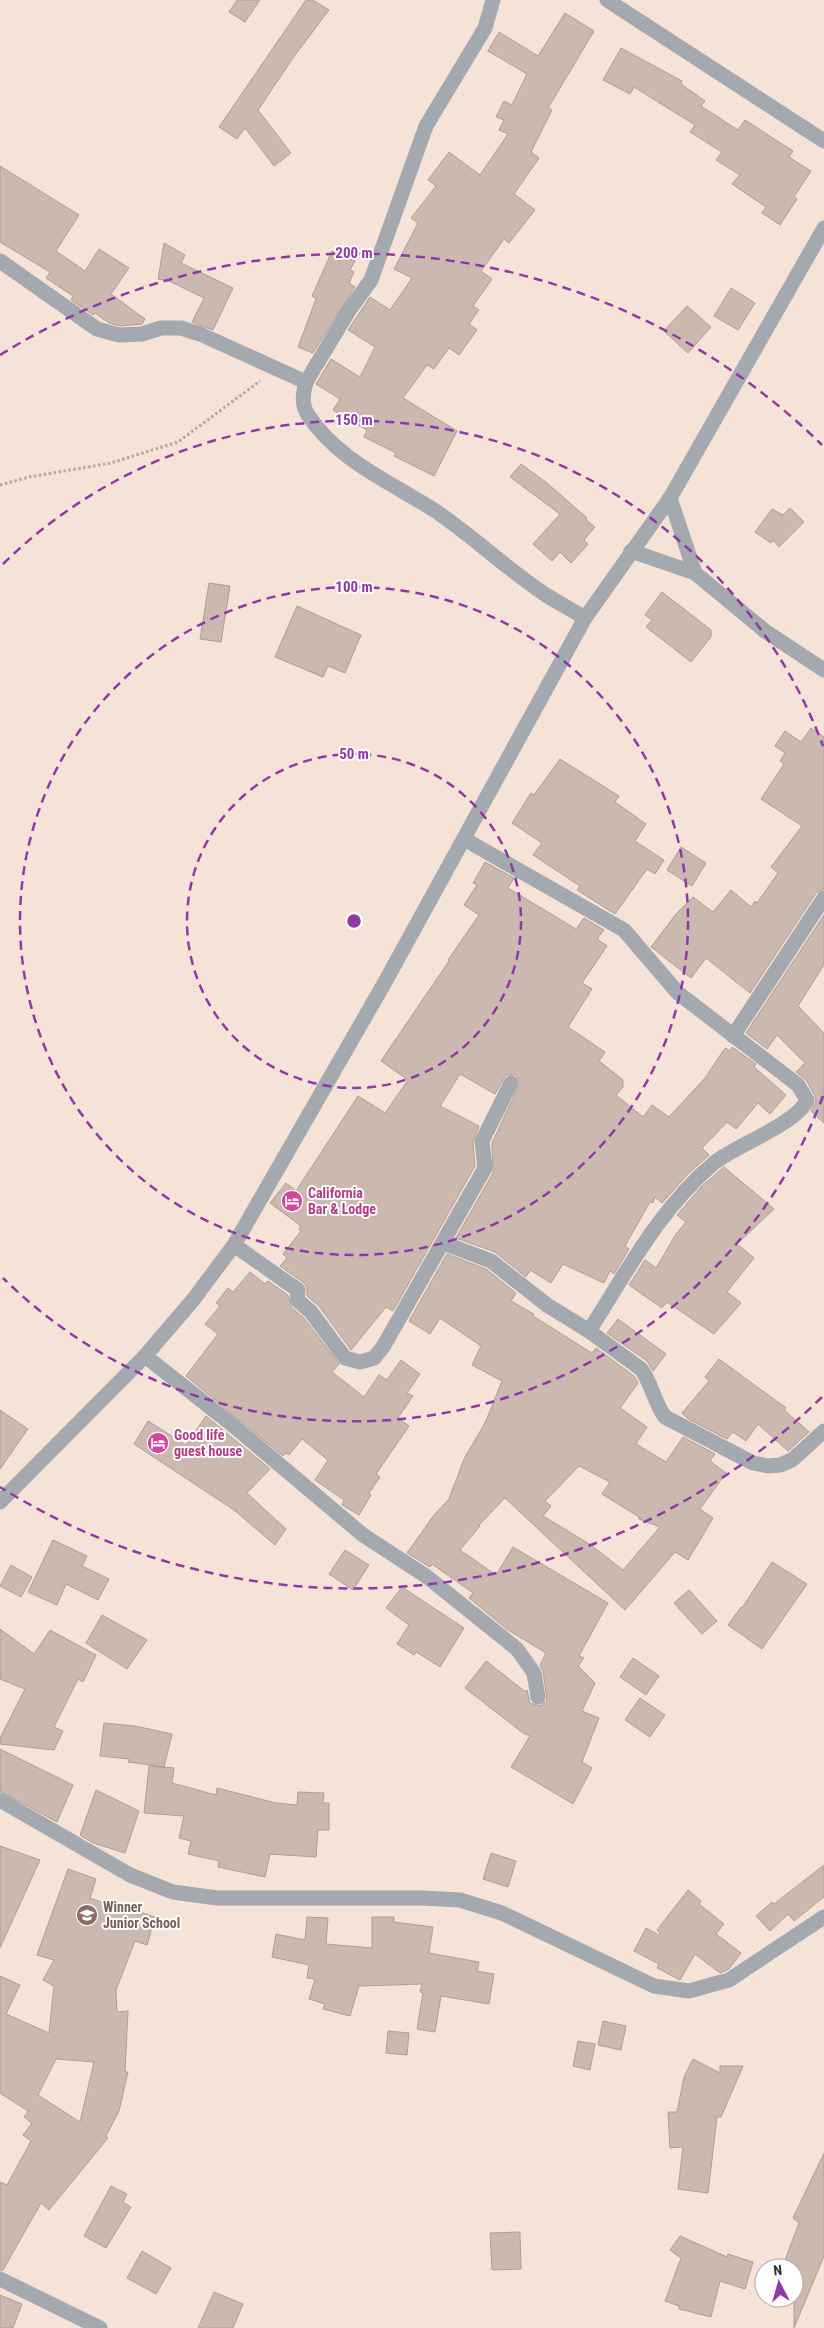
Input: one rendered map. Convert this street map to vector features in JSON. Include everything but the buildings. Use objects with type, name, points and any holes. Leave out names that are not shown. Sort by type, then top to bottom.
[{"type":"street","points":[[493,0],[485,28],[426,126],[371,280],[350,309],[306,382],[303,399],[308,415],[339,451],[396,489],[437,512],[545,594],[585,618]]},
{"type":"street","points":[[607,0],[824,141]]},
{"type":"street","points":[[0,1502],[145,1356],[193,1300],[234,1245],[385,982],[585,618],[670,498],[824,228]]},
{"type":"street","points":[[0,261],[98,329],[119,335],[142,334],[161,328],[181,328],[200,334],[306,382]]},
{"type":"street","points":[[670,498],[695,572]]},
{"type":"street","points":[[632,551],[695,572],[766,630],[824,670]]},
{"type":"street","points":[[464,839],[624,930],[678,992],[798,1085],[807,1100],[805,1107],[790,1118],[716,1162],[699,1176],[659,1221],[589,1331]]},
{"type":"street","points":[[733,1036],[824,898]]},
{"type":"street","points":[[234,1245],[298,1290],[297,1300],[311,1312],[345,1358],[360,1362],[374,1358],[383,1347],[485,1168],[482,1141],[511,1083]]},
{"type":"street","points":[[443,1244],[492,1261],[547,1305],[589,1331],[641,1368],[647,1377],[658,1408],[665,1417],[753,1463],[780,1465],[792,1460],[824,1431]]},
{"type":"street","points":[[145,1356],[229,1422],[362,1535],[426,1576],[517,1649],[534,1673],[538,1696]]},
{"type":"street","points":[[0,1800],[130,1875],[174,1892],[218,1898],[422,1898],[460,1900],[502,1913],[654,1986],[689,1992],[729,1980],[824,1918]]},
{"type":"street","points":[[0,2279],[100,2328]]},
{"type":"path","points":[[0,485],[29,477],[111,464],[178,442],[256,385],[272,368]]},
{"type":"place","name":"California Bar & Lodge","points":[[292,1201]]},
{"type":"place","name":"Good life guest house","points":[[158,1443]]},
{"type":"place","name":"Winner Junior School","points":[[87,1915]]}]
